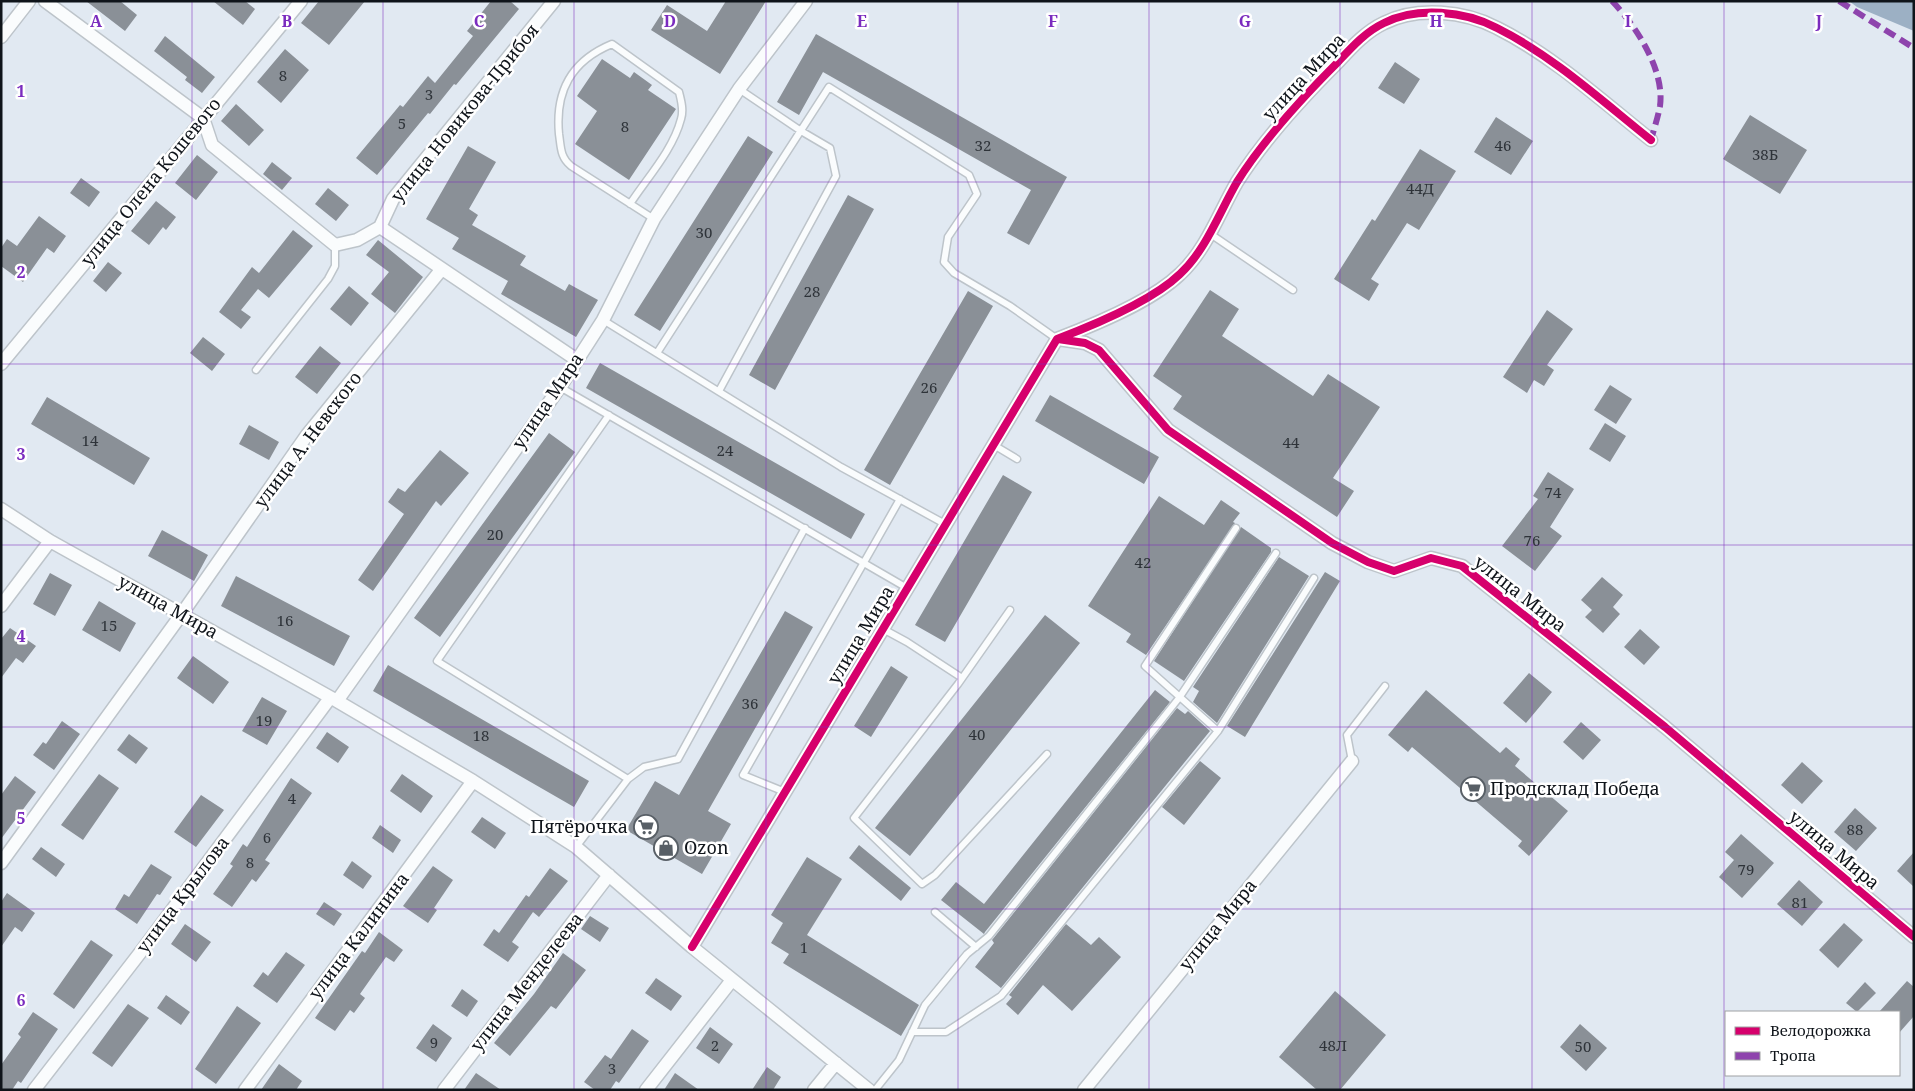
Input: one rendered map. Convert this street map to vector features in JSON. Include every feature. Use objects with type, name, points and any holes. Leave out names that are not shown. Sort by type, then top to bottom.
[{"type":"street","points":[[1,37],[29,1]]},
{"type":"street","points":[[46,1],[204,118],[212,145],[335,245],[356,240],[380,227],[441,270],[577,360]]},
{"type":"street","name":"улица Олена Кошевого","points":[[1,364],[301,1]]},
{"type":"street","name":"улица Новикова-Прибоя","points":[[380,227],[394,199],[554,1]]},
{"type":"street","name":"улица Мира","points":[[333,700],[560,387],[602,320],[654,219],[739,89],[806,1]]},
{"type":"street","name":"улица Мира","points":[[692,947],[908,588],[992,444],[1057,339],[1089,326],[1155,293],[1179,275],[1194,259],[1238,181],[1264,145],[1315,85],[1359,40],[1384,23],[1427,13],[1458,15],[1496,27],[1541,54],[1651,140]]},
{"type":"street","name":"улица А. Невского","points":[[181,615],[307,435],[441,270]]},
{"type":"street","name":"улица Мира","points":[[1057,339],[1085,343],[1098,350],[1168,430],[1332,543],[1368,562],[1394,571],[1431,558],[1462,566],[1665,727],[1914,937]]},
{"type":"street","name":"улица Мира","points":[[1,509],[50,541],[473,781],[576,847],[692,947],[869,1090]]},
{"type":"street","points":[[1,606],[50,541]]},
{"type":"street","points":[[1,863],[181,615]]},
{"type":"street","name":"улица Крылова","points":[[34,1090],[333,700]]},
{"type":"street","name":"улица Мира","points":[[1084,1090],[1352,761]]},
{"type":"street","name":"улица Калинина","points":[[245,1090],[473,781]]},
{"type":"street","name":"улица Менделеева","points":[[444,1090],[609,875]]},
{"type":"street","points":[[646,1090],[732,980]]},
{"type":"street","points":[[814,1090],[836,1063]]},
{"type":"lane","points":[[630,204],[669,146],[682,118],[682,104],[679,92],[612,44],[594,52],[576,70],[561,93],[558,121],[561,154],[563,159],[571,166],[630,204],[654,219]]},
{"type":"lane","points":[[657,353],[829,87],[969,175],[978,194],[948,237],[944,262],[954,273],[1010,306],[1057,339]]},
{"type":"lane","points":[[720,391],[836,176],[830,148],[800,131],[739,89]]},
{"type":"lane","points":[[1209,233],[1293,290]]},
{"type":"lane","points":[[256,370],[328,279],[335,266],[335,245]]},
{"type":"lane","points":[[602,320],[841,467],[945,524]]},
{"type":"lane","points":[[560,387],[908,588]]},
{"type":"lane","points":[[609,415],[437,661],[628,779]]},
{"type":"lane","points":[[992,444],[1017,459]]},
{"type":"lane","points":[[785,792],[743,776],[900,500]]},
{"type":"lane","points":[[576,847],[628,779],[644,767],[678,759],[805,528]]},
{"type":"lane","points":[[1218,731],[1145,666],[1236,528]]},
{"type":"lane","points":[[875,1090],[899,1060],[924,1005],[967,954],[995,929],[1179,698],[1276,553]]},
{"type":"lane","points":[[912,1032],[946,1032],[1001,996],[1218,731],[1314,578]]},
{"type":"lane","points":[[1010,610],[962,678],[854,818],[922,884],[935,875],[1046,754]]},
{"type":"lane","points":[[882,629],[907,642],[962,678]]},
{"type":"lane","points":[[1352,761],[1347,734],[1385,686]]},
{"type":"lane","points":[[935,912],[976,947]]},
{"type":"water","points":[[1849,1],[1914,1],[1914,31],[1857,7]]},
{"type":"building","points":[[86,1],[120,1],[137,15],[125,31]]},
{"type":"building","points":[[213,1],[245,1],[255,9],[243,25]]},
{"type":"building","points":[[319,1],[365,1],[329,45],[301,23]]},
{"type":"building","points":[[491,1],[510,1],[519,9],[456,85],[454,84],[430,114],[428,113],[377,175],[356,158],[400,105],[403,107],[428,76],[435,83],[473,36],[467,31]]},
{"type":"building","points":[[726,1],[766,1],[720,74],[651,30],[667,5],[707,31]]},
{"type":"building","points":[[816,34],[1067,177],[1029,245],[1007,233],[1031,190],[823,72],[799,115],[777,102]]},
{"type":"building","points":[[165,36],[215,77],[202,93],[185,80],[187,77],[154,51]]},
{"type":"building","points":[[285,49],[309,70],[281,103],[257,82]]},
{"type":"building","points":[[602,59],[630,78],[634,72],[652,85],[648,90],[676,109],[629,180],[575,144],[597,111],[577,96]]},
{"type":"building","points":[[1395,62],[1420,79],[1404,104],[1378,88]]},
{"type":"building","points":[[236,104],[264,130],[249,146],[221,121]]},
{"type":"building","points":[[1750,115],[1807,150],[1780,194],[1723,159]]},
{"type":"building","points":[[1496,117],[1533,141],[1511,175],[1474,152]]},
{"type":"building","points":[[748,136],[773,152],[660,331],[634,315]]},
{"type":"building","points":[[468,146],[496,162],[469,209],[478,215],[472,225],[526,256],[520,265],[565,291],[569,284],[598,300],[576,337],[501,294],[508,281],[452,249],[459,238],[426,219]]},
{"type":"building","points":[[1420,149],[1456,171],[1419,230],[1407,223],[1371,279],[1379,284],[1369,301],[1334,279],[1372,219],[1375,221]]},
{"type":"building","points":[[197,155],[218,172],[196,200],[175,183]]},
{"type":"building","points":[[272,162],[292,178],[282,190],[263,174]]},
{"type":"building","points":[[81,178],[100,192],[89,207],[70,193]]},
{"type":"building","points":[[328,188],[349,205],[336,221],[315,204]]},
{"type":"building","points":[[848,195],[874,209],[775,390],[749,375]]},
{"type":"building","points":[[156,201],[176,217],[166,230],[163,227],[149,245],[131,231]]},
{"type":"building","points":[[39,216],[66,236],[54,253],[47,248],[23,282],[1,266],[1,248],[7,239],[17,246]]},
{"type":"building","points":[[293,230],[313,246],[269,298],[258,289],[241,310],[251,317],[241,329],[219,312],[252,267],[259,273]]},
{"type":"building","points":[[378,240],[423,277],[395,313],[371,294],[389,272],[366,255]]},
{"type":"building","points":[[108,262],[122,273],[106,292],[93,281]]},
{"type":"building","points":[[349,286],[369,303],[351,326],[330,309]]},
{"type":"building","points":[[1210,290],[1239,309],[1222,336],[1313,396],[1328,374],[1380,407],[1333,478],[1354,491],[1337,517],[1173,409],[1182,396],[1153,376]]},
{"type":"building","points":[[968,291],[993,306],[890,485],[864,470]]},
{"type":"building","points":[[1547,310],[1573,329],[1547,365],[1554,370],[1544,386],[1534,380],[1527,393],[1503,377]]},
{"type":"building","points":[[203,337],[225,354],[212,371],[190,353]]},
{"type":"building","points":[[320,346],[341,363],[317,394],[295,377]]},
{"type":"building","points":[[600,363],[865,514],[851,539],[586,388]]},
{"type":"building","points":[[1610,385],[1632,399],[1616,424],[1594,410]]},
{"type":"building","points":[[1050,395],[1159,457],[1144,484],[1035,421]]},
{"type":"building","points":[[47,397],[150,458],[134,485],[31,424]]},
{"type":"building","points":[[1605,423],[1626,436],[1610,462],[1589,449]]},
{"type":"building","points":[[249,425],[279,442],[269,460],[239,444]]},
{"type":"building","points":[[549,433],[575,452],[440,637],[414,618]]},
{"type":"building","points":[[440,450],[469,473],[441,506],[436,501],[373,591],[358,580],[404,514],[388,502],[398,488],[405,492]]},
{"type":"building","points":[[1548,472],[1574,489],[1550,527],[1562,536],[1535,571],[1502,546],[1538,499],[1533,496]]},
{"type":"building","points":[[1003,475],[1032,492],[945,642],[915,625]]},
{"type":"building","points":[[1159,496],[1204,525],[1221,500],[1240,513],[1146,655],[1126,642],[1131,634],[1088,606]]},
{"type":"building","points":[[1241,527],[1271,548],[1271,552],[1184,681],[1154,661]]},
{"type":"building","points":[[162,530],[208,555],[194,581],[148,556]]},
{"type":"building","points":[[1279,557],[1309,576],[1217,723],[1193,702],[1199,691],[1193,687]]},
{"type":"building","points":[[1325,572],[1340,581],[1245,737],[1227,726]]},
{"type":"building","points":[[50,573],[72,585],[55,616],[33,604]]},
{"type":"building","points":[[236,576],[350,636],[334,666],[221,606]]},
{"type":"building","points":[[1602,577],[1623,595],[1613,607],[1620,614],[1603,633],[1585,617],[1592,610],[1581,600]]},
{"type":"building","points":[[99,601],[136,623],[120,652],[82,630]]},
{"type":"building","points":[[785,611],[813,627],[708,811],[731,824],[702,874],[626,830],[655,781],[679,795]]},
{"type":"building","points":[[1045,615],[1080,643],[910,856],[875,828]]},
{"type":"building","points":[[10,628],[36,646],[23,663],[16,658],[1,678],[1,639]]},
{"type":"building","points":[[1640,629],[1660,647],[1644,665],[1624,647]]},
{"type":"building","points":[[193,656],[229,682],[213,704],[177,678]]},
{"type":"building","points":[[388,665],[589,781],[574,807],[373,691]]},
{"type":"building","points":[[891,666],[908,677],[871,737],[854,726]]},
{"type":"building","points":[[1529,673],[1552,692],[1526,723],[1503,703]]},
{"type":"building","points":[[1155,690],[1170,702],[984,934],[941,900],[956,882],[984,904]]},
{"type":"building","points":[[1426,690],[1500,753],[1506,747],[1520,759],[1515,766],[1568,811],[1529,856],[1518,846],[1522,841],[1412,747],[1408,752],[1388,735]]},
{"type":"building","points":[[262,697],[287,711],[267,745],[242,731]]},
{"type":"building","points":[[1177,708],[1185,714],[1188,711],[1210,731],[1001,988],[975,967],[994,943],[992,940]]},
{"type":"building","points":[[62,721],[80,734],[54,770],[33,755],[43,742],[46,744]]},
{"type":"building","points":[[1581,722],[1601,740],[1583,760],[1563,742]]},
{"type":"building","points":[[327,732],[349,747],[338,763],[316,748]]},
{"type":"building","points":[[129,734],[148,748],[136,764],[117,750]]},
{"type":"building","points":[[1200,761],[1221,778],[1184,825],[1162,807]]},
{"type":"building","points":[[1802,762],[1823,781],[1802,804],[1781,785]]},
{"type":"building","points":[[99,774],[119,788],[83,840],[61,825]]},
{"type":"building","points":[[402,774],[433,796],[421,813],[390,791]]},
{"type":"building","points":[[15,776],[36,792],[1,839],[1,795]]},
{"type":"building","points":[[291,778],[312,793],[265,860],[270,863],[256,882],[252,879],[232,907],[213,894],[233,866],[230,864],[243,844],[247,847]]},
{"type":"building","points":[[201,795],[224,810],[196,847],[174,832]]},
{"type":"building","points":[[1855,808],[1877,828],[1856,851],[1834,832]]},
{"type":"building","points":[[482,817],[506,833],[495,849],[471,832]]},
{"type":"building","points":[[380,825],[401,840],[393,853],[372,838]]},
{"type":"building","points":[[1741,834],[1774,863],[1742,898],[1719,877],[1734,860],[1725,852]]},
{"type":"building","points":[[859,845],[911,888],[901,901],[849,858]]},
{"type":"building","points":[[41,847],[65,864],[56,877],[32,859]]},
{"type":"building","points":[[1914,852],[1914,887],[1897,871]]},
{"type":"building","points":[[807,857],[842,879],[807,935],[919,1005],[901,1036],[783,963],[789,954],[771,943],[783,923],[771,915]]},
{"type":"building","points":[[352,861],[372,876],[363,889],[343,875]]},
{"type":"building","points":[[151,864],[172,877],[160,895],[157,894],[137,924],[115,909],[124,894],[129,897]]},
{"type":"building","points":[[433,866],[453,880],[434,908],[437,910],[428,923],[403,906]]},
{"type":"building","points":[[550,868],[568,881],[539,917],[533,912],[512,942],[519,947],[508,962],[483,945],[494,929],[499,933],[526,895],[529,897]]},
{"type":"building","points":[[1799,880],[1823,902],[1802,926],[1777,904]]},
{"type":"building","points":[[7,893],[35,913],[22,932],[15,927],[1,947],[1,902]]},
{"type":"building","points":[[324,902],[342,914],[334,926],[316,914]]},
{"type":"building","points":[[590,916],[609,928],[600,942],[581,929]]},
{"type":"building","points":[[1844,923],[1863,940],[1838,968],[1819,950]]},
{"type":"building","points":[[185,924],[211,942],[196,962],[171,944]]},
{"type":"building","points":[[1066,924],[1091,945],[1099,937],[1121,957],[1072,1011],[1043,985],[1018,1015],[1006,1004],[1012,997],[1009,995]]},
{"type":"building","points":[[379,932],[403,950],[394,962],[386,957],[360,994],[365,998],[354,1013],[350,1010],[335,1031],[315,1018],[362,951],[365,953]]},
{"type":"building","points":[[91,940],[113,955],[74,1009],[53,994]]},
{"type":"building","points":[[286,952],[305,965],[277,1003],[253,986],[263,972],[268,976]]},
{"type":"building","points":[[563,953],[586,970],[556,1009],[551,1006],[510,1056],[494,1043],[534,994]]},
{"type":"building","points":[[656,978],[682,996],[671,1011],[645,993]]},
{"type":"building","points":[[1907,981],[1914,987],[1914,1016],[1900,1032],[1900,1011],[1880,1011]]},
{"type":"building","points":[[1865,982],[1876,993],[1858,1011],[1846,1003]]},
{"type":"building","points":[[462,989],[478,1001],[467,1017],[451,1006]]},
{"type":"building","points":[[1335,991],[1386,1035],[1340,1090],[1317,1090],[1279,1057]]},
{"type":"building","points":[[166,995],[190,1012],[181,1025],[157,1008]]},
{"type":"building","points":[[128,1004],[149,1018],[112,1067],[92,1053]]},
{"type":"building","points":[[237,1006],[261,1023],[216,1084],[195,1069]]},
{"type":"building","points":[[33,1012],[58,1029],[21,1083],[18,1081],[12,1090],[1,1090],[1,1065],[21,1037],[18,1034]]},
{"type":"building","points":[[433,1024],[452,1038],[436,1062],[416,1048]]},
{"type":"building","points":[[1580,1024],[1607,1048],[1586,1071],[1560,1047]]},
{"type":"building","points":[[710,1027],[733,1044],[719,1064],[696,1048]]},
{"type":"building","points":[[632,1029],[649,1041],[619,1083],[616,1081],[610,1090],[595,1090],[584,1082],[605,1055],[611,1059]]},
{"type":"building","points":[[279,1064],[302,1081],[296,1090],[261,1090]]},
{"type":"building","points":[[767,1067],[781,1077],[773,1090],[752,1090]]},
{"type":"building","points":[[476,1073],[501,1090],[464,1090]]},
{"type":"building","points":[[675,1073],[699,1090],[664,1090]]},
{"type":"marked path","points":[[1612,1],[1630,23],[1647,49],[1658,78],[1660,106],[1651,140]]},
{"type":"marked path","points":[[1839,1],[1914,48]]},
{"type":"cycle path","points":[[692,947],[1057,339],[1122,312],[1154,294],[1180,274],[1205,243],[1237,182],[1259,150],[1297,105],[1364,36],[1384,23],[1411,14],[1456,14],[1484,22],[1518,39],[1557,65],[1651,140]]},
{"type":"cycle path","points":[[1058,339],[1085,343],[1099,350],[1168,430],[1332,543],[1368,562],[1394,571],[1431,558],[1462,566],[1665,727],[1914,937]]},
{"type":"place","name":"Продсклад Победа","points":[[1473,789]]},
{"type":"place","name":"Пятёрочка","points":[[646,827]]},
{"type":"place","name":"Ozon","points":[[666,848]]}]
